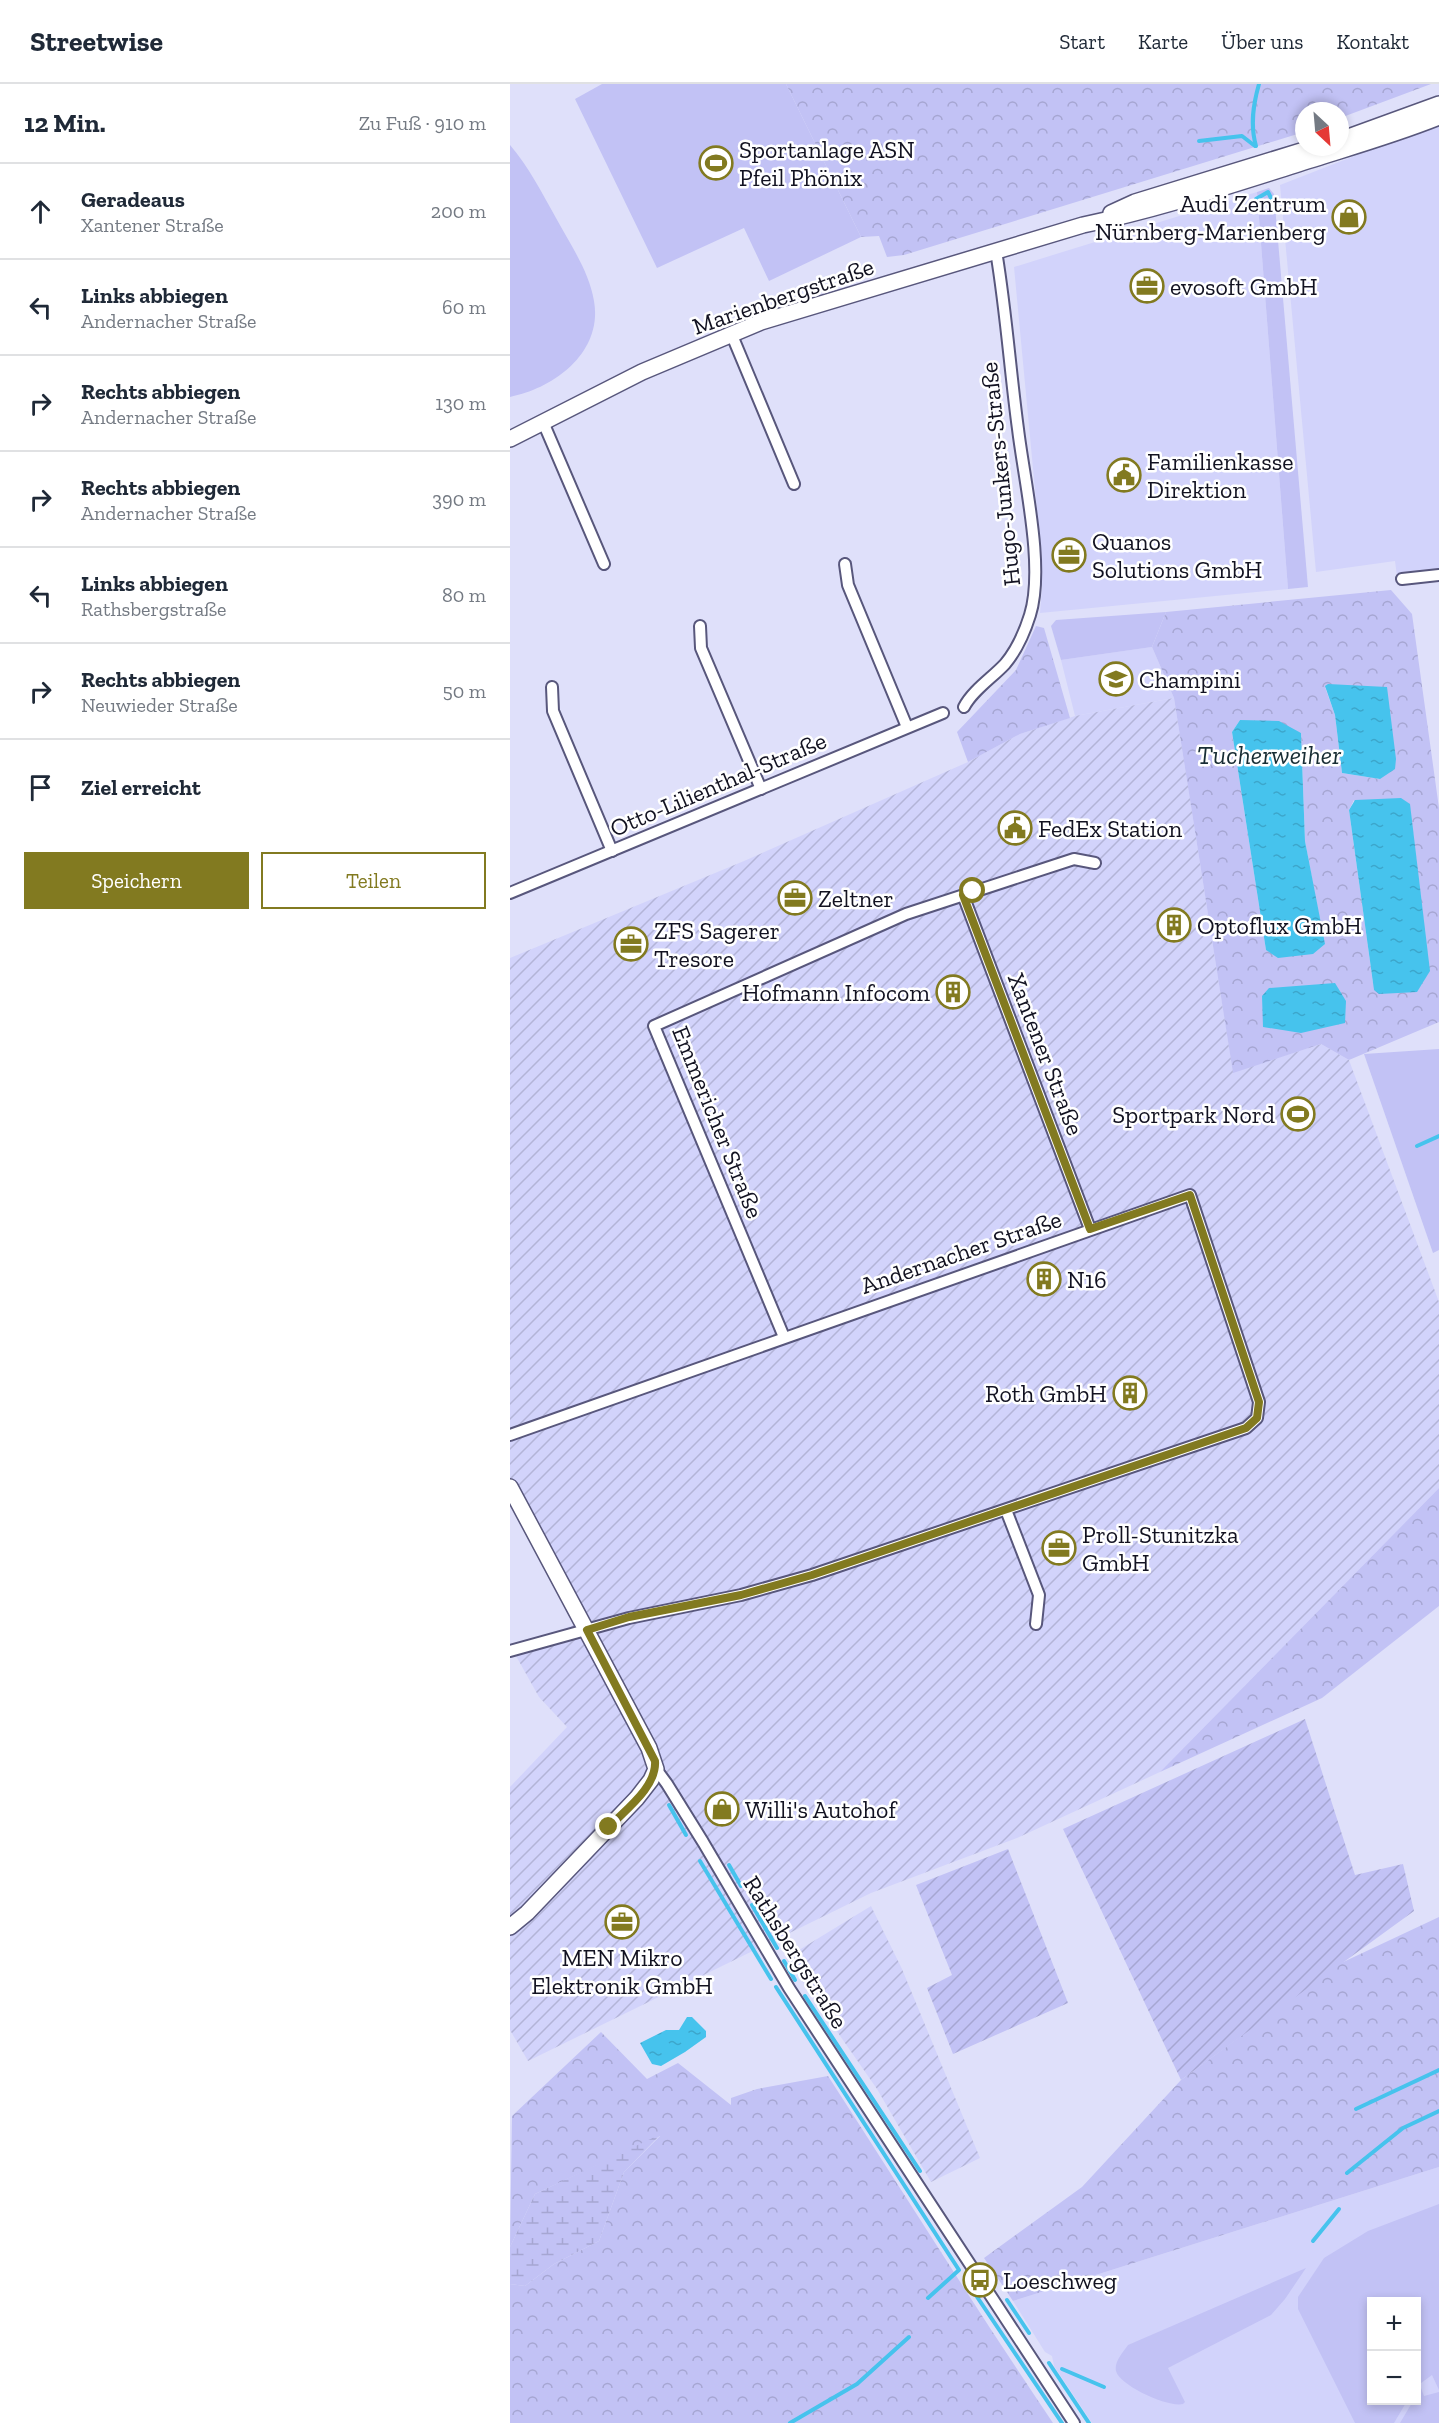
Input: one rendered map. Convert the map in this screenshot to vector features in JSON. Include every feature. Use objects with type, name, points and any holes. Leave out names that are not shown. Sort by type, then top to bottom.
[{"type":"main road","name":"Marienbergstraße","points":[[1349,137],[1436,112]]},
{"type":"main road","name":"Marienbergstraße","points":[[510,440],[618,383],[731,333],[789,313],[1083,225],[1137,214],[1358,147],[1436,112]]},
{"type":"main road","name":"Marienbergstraße","points":[[1083,225],[1135,202],[1295,153]]},
{"type":"main road","name":"Rathsbergstraße","points":[[510,1487],[649,1748],[656,1769]]},
{"type":"main road","points":[[510,1927],[527,1913],[637,1798],[651,1780],[656,1769]]},
{"type":"street","name":"Hugo-Junkers-Straße","points":[[964,707],[1006,662],[1018,643],[1030,614],[1035,582],[1005,304],[996,252]]},
{"type":"street","points":[[731,333],[794,484]]},
{"type":"street","points":[[543,422],[604,564]]},
{"type":"street","points":[[845,564],[848,585],[907,728]]},
{"type":"street","points":[[1402,579],[1439,575]]},
{"type":"street","points":[[700,627],[701,648],[761,789]]},
{"type":"street","points":[[552,687],[553,711],[612,851]]},
{"type":"street","name":"Otto-Lilienthal-Straße","points":[[510,894],[943,713]]},
{"type":"street","name":"Emmericher Straße","points":[[784,1337],[654,1026],[906,914],[1074,859],[1095,864]]},
{"type":"street","name":"Xantener Straße","points":[[963,895],[1090,1229]]},
{"type":"street","name":"Andernacher Straße","points":[[510,1435],[1190,1195],[1259,1402],[1257,1418],[1246,1428],[1006,1510],[775,1586],[629,1617],[510,1651]]},
{"type":"street","points":[[1006,1510],[1039,1595],[1036,1624]]},
{"type":"street","name":"Rathsbergstraße","points":[[656,1769],[703,1842],[789,1988],[1074,2423]]},
{"type":"shaded area","points":[[1439,123],[1439,571],[1397,576],[1395,561],[1316,572],[1280,185]]},
{"type":"shaded area","points":[[1257,192],[1288,589],[1040,613],[1041,553],[1014,267]]},
{"type":"shaded area","name":"Champini","points":[[1152,647],[1174,698],[1075,716],[1061,660]]},
{"type":"shaded area","points":[[1174,698],[1233,1072],[1321,1044],[1349,1060],[1439,1302],[1439,1488],[1160,1772],[1017,1838],[871,1893],[528,2061],[510,2030],[510,1787],[567,1727],[539,1697],[511,1647],[580,1623],[510,1492],[510,958],[744,861],[968,762],[1020,734],[1075,716]]},
{"type":"shaded area","points":[[871,1906],[902,1969],[980,2158],[931,2182],[877,2089],[786,1958]]},
{"type":"shaded area","points":[[1439,2167],[1439,2423],[1092,2423],[1054,2366],[1052,2356],[1045,2352],[1013,2301]]},
{"type":"green space","name":"Sportanlage ASN Pfeil Phönix","points":[[602,84],[786,84],[861,237],[769,281],[744,228],[657,268],[575,99]]},
{"type":"green space","points":[[786,84],[1431,84],[1349,115],[1349,102],[1295,102],[1295,135],[904,255],[887,257],[879,236],[861,237]]},
{"type":"green space","points":[[510,145],[535,180],[583,268],[592,290],[595,319],[591,336],[572,365],[543,385],[510,397]]},
{"type":"green space","points":[[1269,188],[1274,194],[1308,587],[1288,589],[1257,192]]},
{"type":"green space","points":[[1391,590],[1412,614],[1439,808],[1439,1022],[1349,1060],[1321,1044],[1233,1073],[1174,698],[1152,647],[1166,612]],"holes":[[[1325,687],[1380,779],[1342,773],[1335,715]],[[1240,720],[1301,733],[1305,841],[1324,943],[1266,950],[1232,732]],[[1354,800],[1374,990],[1349,810]]]},
{"type":"green space","points":[[1166,612],[1152,647],[1061,660],[1051,626],[1056,620]]},
{"type":"green space","points":[[1036,626],[1044,628],[1070,718],[1020,734],[968,762],[957,732],[1016,670]]},
{"type":"green space","points":[[1439,1049],[1439,1250],[1433,1253],[1364,1054]]},
{"type":"green space","points":[[1439,1488],[1439,1606],[1322,1698],[1160,1772]]},
{"type":"green space","points":[[1305,1719],[1355,1875],[1403,1864],[1414,1911],[1181,2080],[1063,1829]]},
{"type":"green space","points":[[1008,1849],[1068,2003],[953,2054],[927,1988],[952,1975],[916,1885]]},
{"type":"green space","points":[[1439,1917],[1439,2167],[1013,2301],[984,2258],[1082,2187],[1181,2080],[1339,1964]]},
{"type":"green space","points":[[601,2032],[647,2079],[678,2063],[731,2105],[731,2098],[757,2089],[828,2076],[1053,2423],[510,2423],[510,2284],[525,2286],[554,2264],[599,2241],[624,2172],[660,2136],[535,2194],[510,2247],[512,2116]]},
{"type":"green space","points":[[661,2134],[624,2172],[599,2241],[554,2264],[525,2286],[510,2284],[510,2247],[535,2194]]},
{"type":"green space","points":[[1439,2204],[1439,2390],[1432,2375],[1421,2383],[1421,2297],[1367,2297],[1367,2405],[1405,2405],[1394,2423],[1355,2423],[1298,2309],[1298,2297],[1324,2258],[1368,2231]]},
{"type":"green space","points":[[1306,2268],[1271,2315],[1168,2368],[1185,2402],[1183,2404],[1167,2403],[1146,2395],[1119,2377],[1116,2368],[1121,2354],[1128,2345]]},
{"type":"green space","points":[[1421,2388],[1424,2396],[1439,2392],[1439,2423],[1400,2423],[1411,2405],[1421,2405]]},
{"type":"water","name":"Tucherweiher","points":[[1328,684],[1387,687],[1396,759],[1395,769],[1380,779],[1342,773],[1335,715],[1325,686]]},
{"type":"water","name":"Tucherweiher","points":[[1240,720],[1279,721],[1301,733],[1305,841],[1325,944],[1313,954],[1278,958],[1266,950],[1232,732]]},
{"type":"water","name":"Tucherweiher","points":[[1401,798],[1410,804],[1430,971],[1417,992],[1379,994],[1374,990],[1349,810],[1355,800]]},
{"type":"water","points":[[1335,983],[1346,1001],[1345,1023],[1301,1033],[1263,1027],[1262,996],[1269,988]]},
{"type":"water","points":[[687,2017],[692,2017],[706,2031],[706,2037],[661,2066],[652,2064],[640,2043],[666,2030],[679,2030]]},
{"type":"waterway","points":[[1256,146],[1253,115],[1259,84]]},
{"type":"waterway","points":[[1199,141],[1242,136],[1255,146]]},
{"type":"waterway","points":[[1256,199],[1268,192],[1271,198]]},
{"type":"waterway","points":[[1417,1146],[1439,1136]]},
{"type":"waterway","points":[[669,1805],[686,1835]]},
{"type":"waterway","points":[[700,1861],[771,1979]]},
{"type":"waterway","points":[[729,1865],[741,1886]]},
{"type":"waterway","points":[[752,1905],[777,1948]]},
{"type":"waterway","points":[[784,1961],[795,1980]]},
{"type":"waterway","points":[[776,1987],[959,2270],[928,2298]]},
{"type":"waterway","points":[[805,1996],[920,2171]]},
{"type":"waterway","points":[[1356,2109],[1439,2070]]},
{"type":"waterway","points":[[1347,2173],[1403,2128],[1439,2111]]},
{"type":"waterway","points":[[1313,2241],[1339,2209]]},
{"type":"waterway","points":[[969,2285],[1062,2423]]},
{"type":"waterway","points":[[1007,2300],[1029,2333]]},
{"type":"waterway","points":[[790,2423],[857,2384],[909,2337]]},
{"type":"waterway","points":[[1049,2363],[1089,2423]]},
{"type":"waterway","points":[[1062,2369],[1104,2387]]},
{"type":"place","name":"Sportanlage ASN Pfeil Phönix","points":[[716,163]]},
{"type":"place","name":"Audi Zentrum Nürnberg-Marienberg","points":[[1349,217]]},
{"type":"place","name":"evosoft GmbH","points":[[1147,286]]},
{"type":"place","name":"Familienkasse Direktion","points":[[1124,475]]},
{"type":"place","name":"Quanos Solutions GmbH","points":[[1069,555]]},
{"type":"place","name":"Champini","points":[[1116,679]]},
{"type":"place","name":"FedEx Station","points":[[1015,828]]},
{"type":"place","name":"Zeltner","points":[[795,898]]},
{"type":"place","name":"Optoflux GmbH","points":[[1174,925]]},
{"type":"place","name":"ZFS Sagerer Tresore","points":[[631,944]]},
{"type":"place","name":"Hofmann Infocom","points":[[953,992]]},
{"type":"place","name":"Sportpark Nord","points":[[1298,1114]]},
{"type":"place","name":"N16","points":[[1044,1279]]},
{"type":"place","name":"Roth GmbH","points":[[1130,1393]]},
{"type":"place","name":"Proll-Stunitzka GmbH","points":[[1059,1548]]},
{"type":"place","name":"Willi's Autohof","points":[[722,1809]]},
{"type":"place","name":"MEN Mikro Elektronik GmbH","points":[[622,1922]]},
{"type":"place","name":"Loeschweg","points":[[980,2280]]},
{"type":"route","points":[[609,1827],[645,1789],[656,1769],[649,1748],[587,1630],[629,1617],[741,1595],[812,1575],[1246,1428],[1257,1418],[1259,1402],[1190,1195],[1090,1229],[963,895],[973,891]]}]
